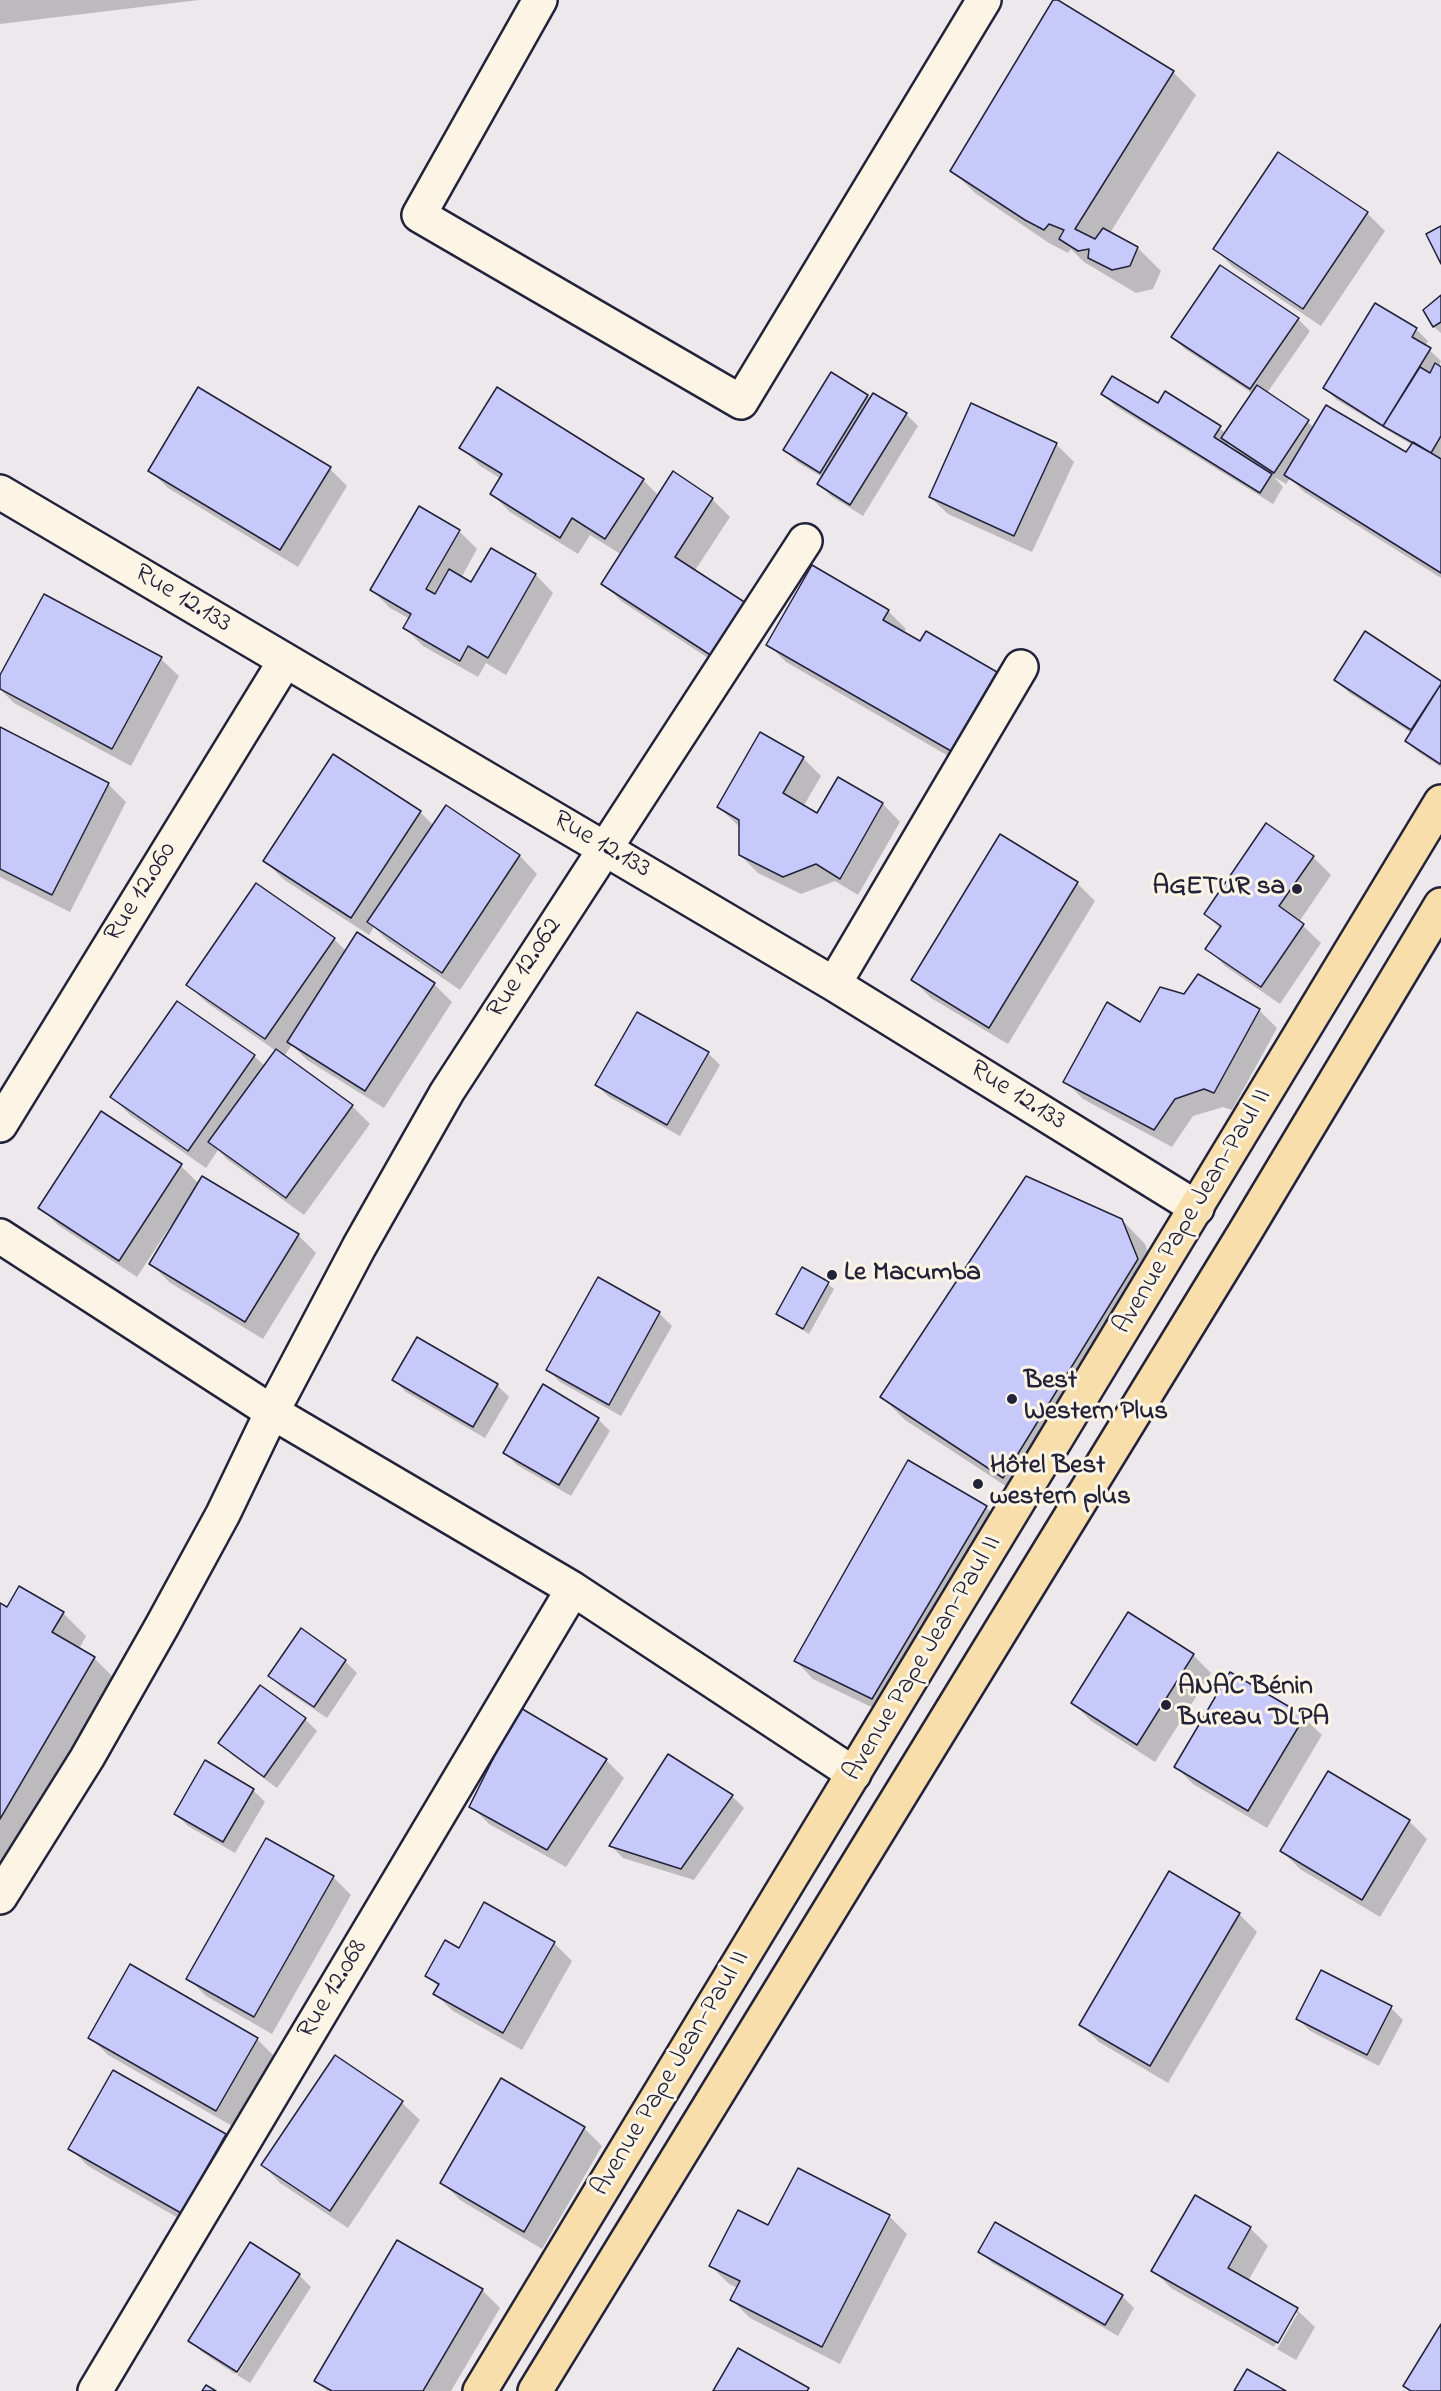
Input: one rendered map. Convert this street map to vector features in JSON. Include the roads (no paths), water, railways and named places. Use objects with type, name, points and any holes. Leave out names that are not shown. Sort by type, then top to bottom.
[{"type":"main road","name":"Avenue Pape Jean-Paul II","points":[[480,2391],[1441,802]]},
{"type":"main road","name":"Avenue Pape Jean-Paul II","points":[[536,2391],[1245,1232],[1441,905]]},
{"type":"street","points":[[540,0],[419,215],[741,402],[984,0]]},
{"type":"street","name":"Rue 12.133","points":[[0,492],[834,984],[1197,1208]]},
{"type":"street","name":"Rue 12.062","points":[[0,1897],[87,1758],[162,1626],[223,1514],[272,1412],[359,1247],[447,1092],[805,541]]},
{"type":"street","name":"Rue 12.060","points":[[0,1125],[285,661]]},
{"type":"street","points":[[834,984],[1021,667]]},
{"type":"street","points":[[0,1236],[272,1412],[573,1589],[854,1774]]},
{"type":"street","name":"Rue 12.068","points":[[95,2391],[573,1589]]},
{"type":"place","name":"AGETUR sa","points":[[1297,889]]},
{"type":"place","name":"Le Macumba","points":[[832,1275]]},
{"type":"place","name":"Best Western Plus","points":[[1012,1399]]},
{"type":"place","name":"Hôtel Best western plus","points":[[978,1484]]},
{"type":"place","name":"ANAC Bénin Bureau DLPA","points":[[1166,1705]]}]
